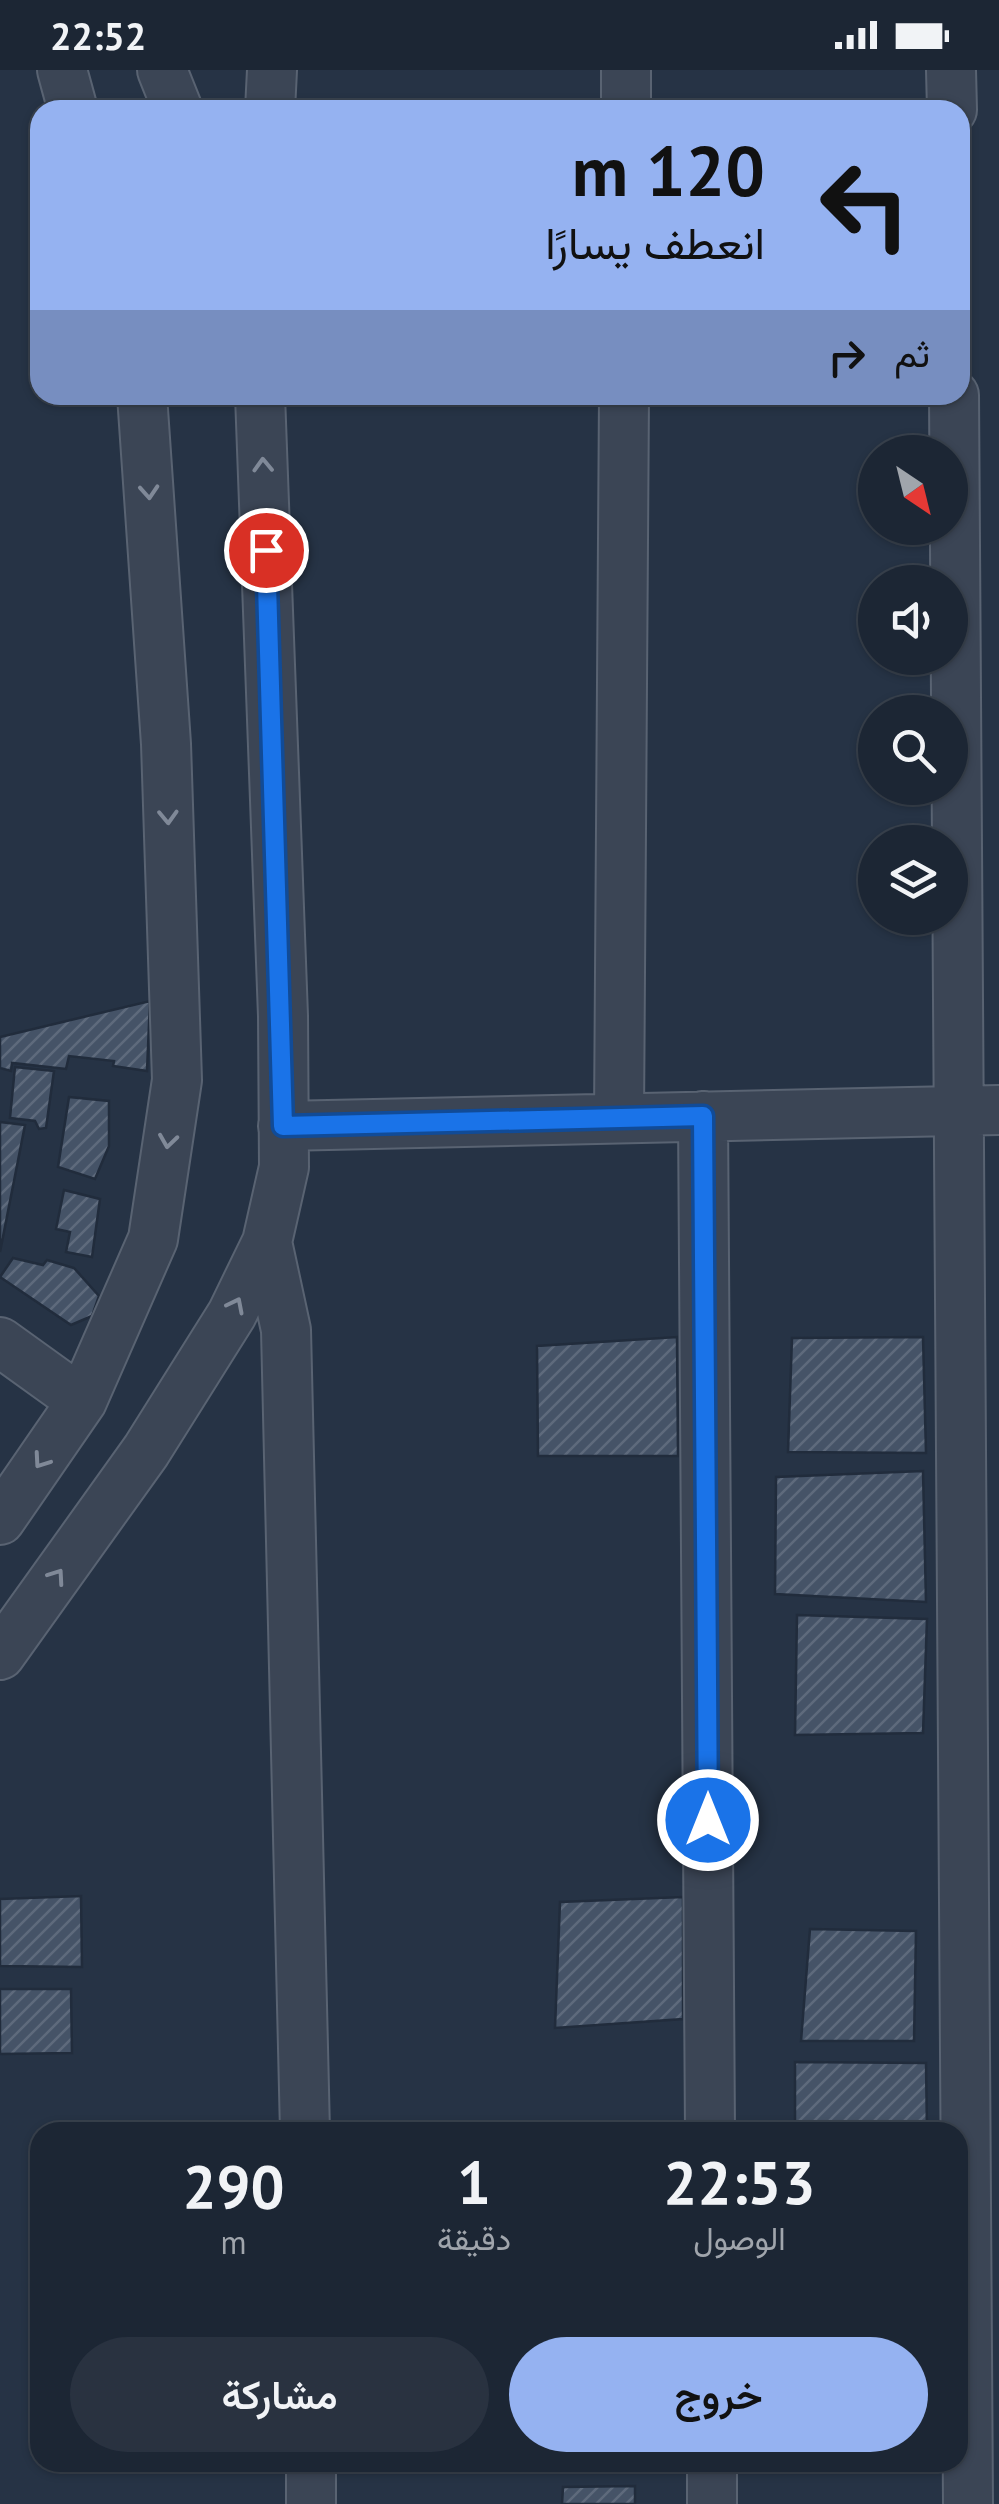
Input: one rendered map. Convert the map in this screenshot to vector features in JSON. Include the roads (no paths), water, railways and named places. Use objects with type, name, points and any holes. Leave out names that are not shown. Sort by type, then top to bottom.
[{"type":"street","points":[[62,70],[70,100]]},
{"type":"street","points":[[162,70],[174,100]]},
{"type":"street","points":[[270,100],[272,70]]},
{"type":"street","points":[[626,70],[626,100]]},
{"type":"street","points":[[952,70],[952,100]]},
{"type":"street","points":[[0,1520],[82,1401],[153,1238],[176,1080],[166,744],[143,405]]},
{"type":"street","points":[[0,1655],[146,1451],[232,1314],[268,1242],[284,1167],[260,405]]},
{"type":"street","points":[[619,1118],[624,405]]},
{"type":"street","points":[[954,405],[979,1110],[975,2372],[968,2504]]},
{"type":"street","points":[[283,1126],[979,1110]]},
{"type":"street","points":[[703,1116],[710,2122]]},
{"type":"street","points":[[268,1242],[286,1330],[305,2122]]},
{"type":"street","points":[[0,1342],[82,1401]]},
{"type":"street","points":[[311,2472],[311,2504]]},
{"type":"street","points":[[712,2472],[712,2504]]}]
